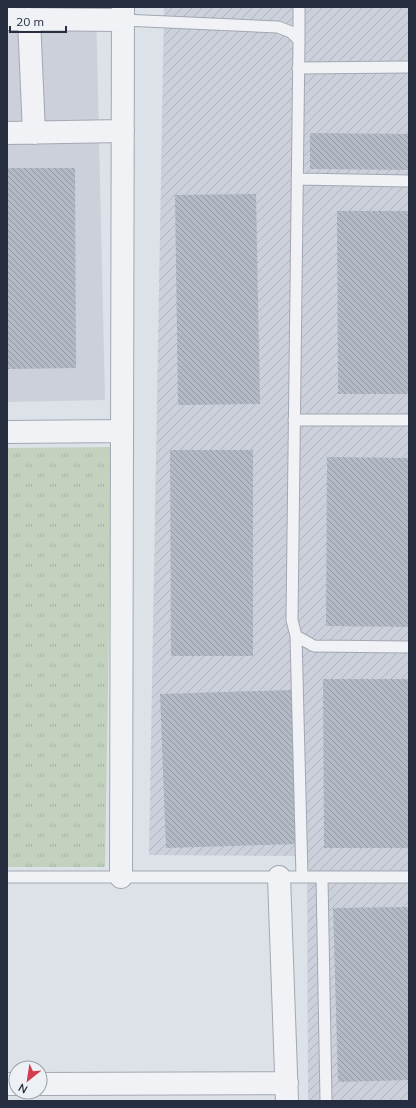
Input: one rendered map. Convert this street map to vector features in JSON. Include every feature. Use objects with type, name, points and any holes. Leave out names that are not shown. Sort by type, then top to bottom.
[{"type":"street","points":[[7,19],[123,14],[121,877]]},
{"type":"street","points":[[29,19],[34,133]]},
{"type":"street","points":[[7,133],[123,131]]},
{"type":"street","points":[[7,432],[122,431]]},
{"type":"street","points":[[48,1084],[287,1092],[279,877]]},
{"type":"lane","points":[[298,7],[299,40],[292,620],[296,636],[302,877]]},
{"type":"lane","points":[[123,14],[278,27],[291,32],[299,40]]},
{"type":"lane","points":[[298,68],[409,68]]},
{"type":"lane","points":[[297,179],[409,180]]},
{"type":"lane","points":[[294,420],[409,420]]},
{"type":"lane","points":[[296,636],[314,646],[409,647]]},
{"type":"lane","points":[[7,877],[409,877]]},
{"type":"lane","points":[[322,877],[326,1101]]},
{"type":"shaded area","points":[[7,7],[96,7],[105,400],[7,402]]},
{"type":"shaded area","points":[[164,7],[409,7],[409,1101],[308,1101],[307,856],[149,855]]},
{"type":"green space","points":[[112,447],[105,867],[7,867],[7,448]]},
{"type":"building","points":[[310,133],[409,134],[409,170],[310,169]]},
{"type":"building","points":[[7,168],[75,168],[76,368],[7,369]]},
{"type":"building","points":[[256,194],[260,404],[178,405],[175,195]]},
{"type":"building","points":[[337,211],[409,211],[409,394],[338,394]]},
{"type":"building","points":[[170,450],[253,450],[253,656],[171,656]]},
{"type":"building","points":[[327,457],[409,458],[409,627],[326,626]]},
{"type":"building","points":[[323,679],[409,679],[409,848],[324,848]]},
{"type":"building","points":[[293,690],[299,844],[166,848],[160,694]]},
{"type":"building","points":[[409,907],[409,1080],[338,1082],[333,908]]}]
